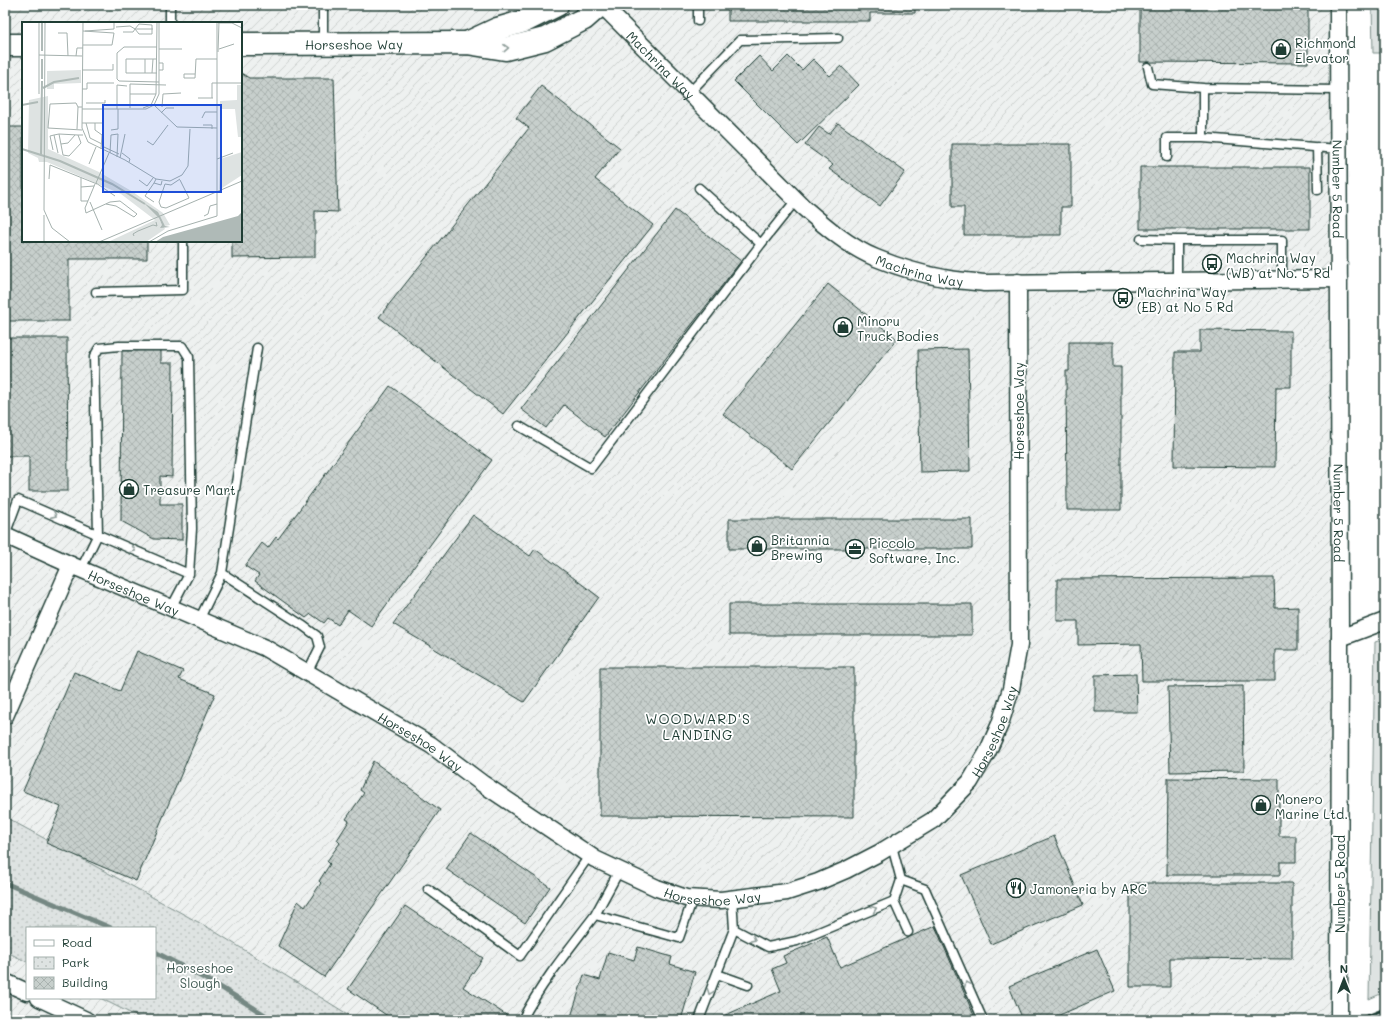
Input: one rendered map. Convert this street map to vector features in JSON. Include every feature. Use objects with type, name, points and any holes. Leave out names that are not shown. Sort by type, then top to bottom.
[{"type":"street","name":"Horseshoe Way","points":[[467,43],[497,29],[525,21],[557,5]]},
{"type":"street","name":"Horseshoe Way","points":[[242,44],[467,43],[505,49],[522,46],[545,39],[584,19],[601,5]]},
{"type":"street","name":"Machrina Way","points":[[601,5],[796,200],[826,227],[850,244],[875,258],[903,268],[945,279],[984,283],[1339,279]]},
{"type":"street","name":"Number 5 Road","points":[[1338,5],[1340,638],[1339,1020]]},
{"type":"street","points":[[5,45],[22,45]]},
{"type":"street","name":"Horseshoe Way","points":[[5,535],[264,648],[431,745],[483,784],[590,856],[619,871],[657,888],[686,898],[721,900],[787,892],[818,882],[846,870],[892,846],[933,820],[970,782],[987,753],[1000,724],[1012,689],[1019,645],[1018,282]]},
{"type":"street","points":[[5,716],[76,567]]},
{"type":"street","points":[[1340,638],[1385,621]]},
{"type":"street","points":[[5,982],[26,992]]},
{"type":"street","points":[[41,999],[86,1020]]},
{"type":"lane","points":[[170,5],[170,22]]},
{"type":"lane","points":[[323,5],[323,44]]},
{"type":"lane","points":[[698,5],[698,21]]},
{"type":"lane","points":[[689,93],[740,40],[838,38]]},
{"type":"lane","points":[[1148,67],[1152,84],[1203,88],[1338,90]]},
{"type":"lane","points":[[1203,88],[1203,138]]},
{"type":"lane","points":[[1167,157],[1167,138],[1203,138],[1338,149]]},
{"type":"lane","points":[[1317,147],[1318,190]]},
{"type":"lane","points":[[699,188],[761,244]]},
{"type":"lane","points":[[519,426],[591,468],[796,200]]},
{"type":"lane","points":[[1141,239],[1282,240],[1282,280]]},
{"type":"lane","points":[[1177,240],[1177,281]]},
{"type":"lane","points":[[96,292],[183,290],[183,242]]},
{"type":"lane","points":[[76,567],[98,534],[94,357],[99,348],[119,346],[182,346],[189,357],[192,529],[189,574],[171,608]]},
{"type":"lane","points":[[199,620],[222,572],[257,348]]},
{"type":"lane","points":[[5,535],[18,500],[189,574]]},
{"type":"lane","points":[[222,572],[302,624],[317,636],[320,647],[307,673]]},
{"type":"lane","points":[[892,846],[901,880],[894,901],[908,932]]},
{"type":"lane","points":[[428,889],[520,956],[590,856]]},
{"type":"lane","points":[[522,1020],[561,959],[596,915],[619,871]]},
{"type":"lane","points":[[901,880],[926,889],[983,1020]]},
{"type":"lane","points":[[596,915],[679,938],[693,898]]},
{"type":"lane","points":[[699,1020],[734,929],[732,898]]},
{"type":"lane","points":[[734,929],[768,947],[797,941],[894,901]]},
{"type":"lane","points":[[717,974],[748,985]]},
{"type":"shaded area","points":[[5,5],[1333,5],[1332,1020],[357,1020],[209,928],[5,817]]},
{"type":"shaded area","points":[[5,951],[26,962],[26,999],[102,999],[144,1020],[5,1020]]},
{"type":"green space","points":[[1372,5],[1385,5],[1385,53],[1373,53]]},
{"type":"green space","points":[[1385,639],[1385,992],[1369,999],[1375,642]]},
{"type":"green space","name":"Horseshoe Slough","points":[[5,817],[209,928],[357,1020],[144,1020],[102,999],[156,999],[156,927],[26,927],[26,962],[5,951]]},
{"type":"building","points":[[728,5],[915,5],[915,13],[870,13],[870,21],[728,21]]},
{"type":"building","points":[[1140,5],[1308,5],[1308,63],[1140,62]]},
{"type":"building","points":[[759,56],[773,71],[788,56],[802,70],[813,59],[830,76],[841,66],[859,85],[798,145],[734,81]]},
{"type":"building","points":[[242,74],[249,78],[334,78],[338,212],[315,211],[315,257],[232,258],[232,242],[242,242]]},
{"type":"building","points":[[541,86],[620,148],[595,179],[653,225],[503,414],[379,317],[529,128],[516,118]]},
{"type":"building","points":[[838,123],[905,172],[880,206],[829,169],[833,165],[805,145],[819,127],[829,134]]},
{"type":"building","points":[[5,127],[22,127],[22,242],[147,242],[147,259],[69,259],[69,321],[5,321]]},
{"type":"building","points":[[952,144],[1071,144],[1071,207],[1061,207],[1061,235],[964,235],[964,207],[952,207]]},
{"type":"building","points":[[1140,167],[1310,167],[1310,229],[1140,229]]},
{"type":"building","points":[[675,210],[741,261],[605,437],[564,405],[546,428],[521,409]]},
{"type":"building","points":[[828,284],[897,339],[792,469],[723,414]]},
{"type":"building","points":[[1200,330],[1291,331],[1291,387],[1276,387],[1275,467],[1174,466],[1175,352],[1200,352]]},
{"type":"building","points":[[5,338],[67,338],[68,491],[29,491],[29,456],[5,456]]},
{"type":"building","points":[[1069,342],[1113,342],[1113,367],[1121,367],[1121,510],[1067,510],[1066,371],[1069,371]]},
{"type":"building","points":[[122,348],[161,349],[161,363],[173,363],[172,477],[160,476],[160,504],[182,504],[182,540],[154,539],[121,521]]},
{"type":"building","points":[[968,349],[970,471],[920,472],[918,350]]},
{"type":"building","points":[[390,386],[492,460],[371,626],[348,610],[338,625],[328,618],[324,623],[311,614],[306,618],[255,581],[259,575],[245,566],[262,543],[268,548],[276,537],[278,539]]},
{"type":"building","points":[[473,515],[530,556],[535,549],[599,597],[524,702],[393,624]]},
{"type":"building","points":[[729,519],[972,519],[972,549],[729,549]]},
{"type":"building","points":[[1274,578],[1275,608],[1298,607],[1298,650],[1275,650],[1275,681],[1142,681],[1141,644],[1078,645],[1078,621],[1057,621],[1057,579]]},
{"type":"building","points":[[729,604],[972,604],[972,635],[729,635]]},
{"type":"building","points":[[137,651],[183,671],[179,679],[215,694],[136,881],[46,843],[61,807],[23,791],[74,672],[120,691]]},
{"type":"building","points":[[600,667],[854,667],[854,817],[600,816]]},
{"type":"building","points":[[1136,674],[1137,712],[1095,712],[1095,675]]},
{"type":"building","points":[[1243,686],[1244,771],[1170,772],[1168,687]]},
{"type":"building","points":[[373,761],[440,810],[324,977],[278,946],[298,901],[305,907],[321,883],[319,881],[330,864],[327,861],[340,843],[337,840],[349,821],[346,819],[364,793],[360,790]]},
{"type":"building","points":[[1168,778],[1279,779],[1279,836],[1296,836],[1296,862],[1280,862],[1280,875],[1167,875]]},
{"type":"building","points":[[471,833],[550,887],[525,923],[446,869]]},
{"type":"building","points":[[1054,836],[1083,905],[991,944],[961,875]]},
{"type":"building","points":[[1130,883],[1292,883],[1292,959],[1170,958],[1170,987],[1130,987]]},
{"type":"building","points":[[405,906],[483,958],[463,987],[514,1020],[387,1020],[389,1017],[348,989]]},
{"type":"building","points":[[935,926],[976,1020],[714,1020],[781,991],[772,969],[786,963],[783,956],[827,937],[840,967]]},
{"type":"building","points":[[638,947],[672,957],[670,964],[695,972],[681,1020],[570,1020],[584,975],[600,980],[608,952],[634,960]]},
{"type":"building","points":[[1097,949],[1115,991],[1048,1020],[1023,1020],[1009,986]]},
{"type":"waterway","points":[[5,883],[109,927]]},
{"type":"waterway","points":[[156,953],[217,985],[273,1020]]},
{"type":"railway","points":[[1357,1020],[1385,1009]]},
{"type":"place","name":"Richmond Elevator","points":[[1281,49]]},
{"type":"place","name":"Machrina Way (WB) at No. 5 Rd","points":[[1212,264]]},
{"type":"place","name":"Machrina Way (EB) at No 5 Rd","points":[[1123,298]]},
{"type":"place","name":"Minoru Truck Bodies","points":[[843,327]]},
{"type":"place","name":"Treasure Mart","points":[[129,489]]},
{"type":"place","name":"Britannia Brewing","points":[[757,546]]},
{"type":"place","name":"Piccolo Software, Inc.","points":[[855,549]]},
{"type":"place","name":"Monero Marine Ltd.","points":[[1261,805]]},
{"type":"place","name":"Jamoneria by ARC","points":[[1016,888]]},
{"type":"district","name":"WOODWARD'S LANDING","points":[[698,726]]}]
